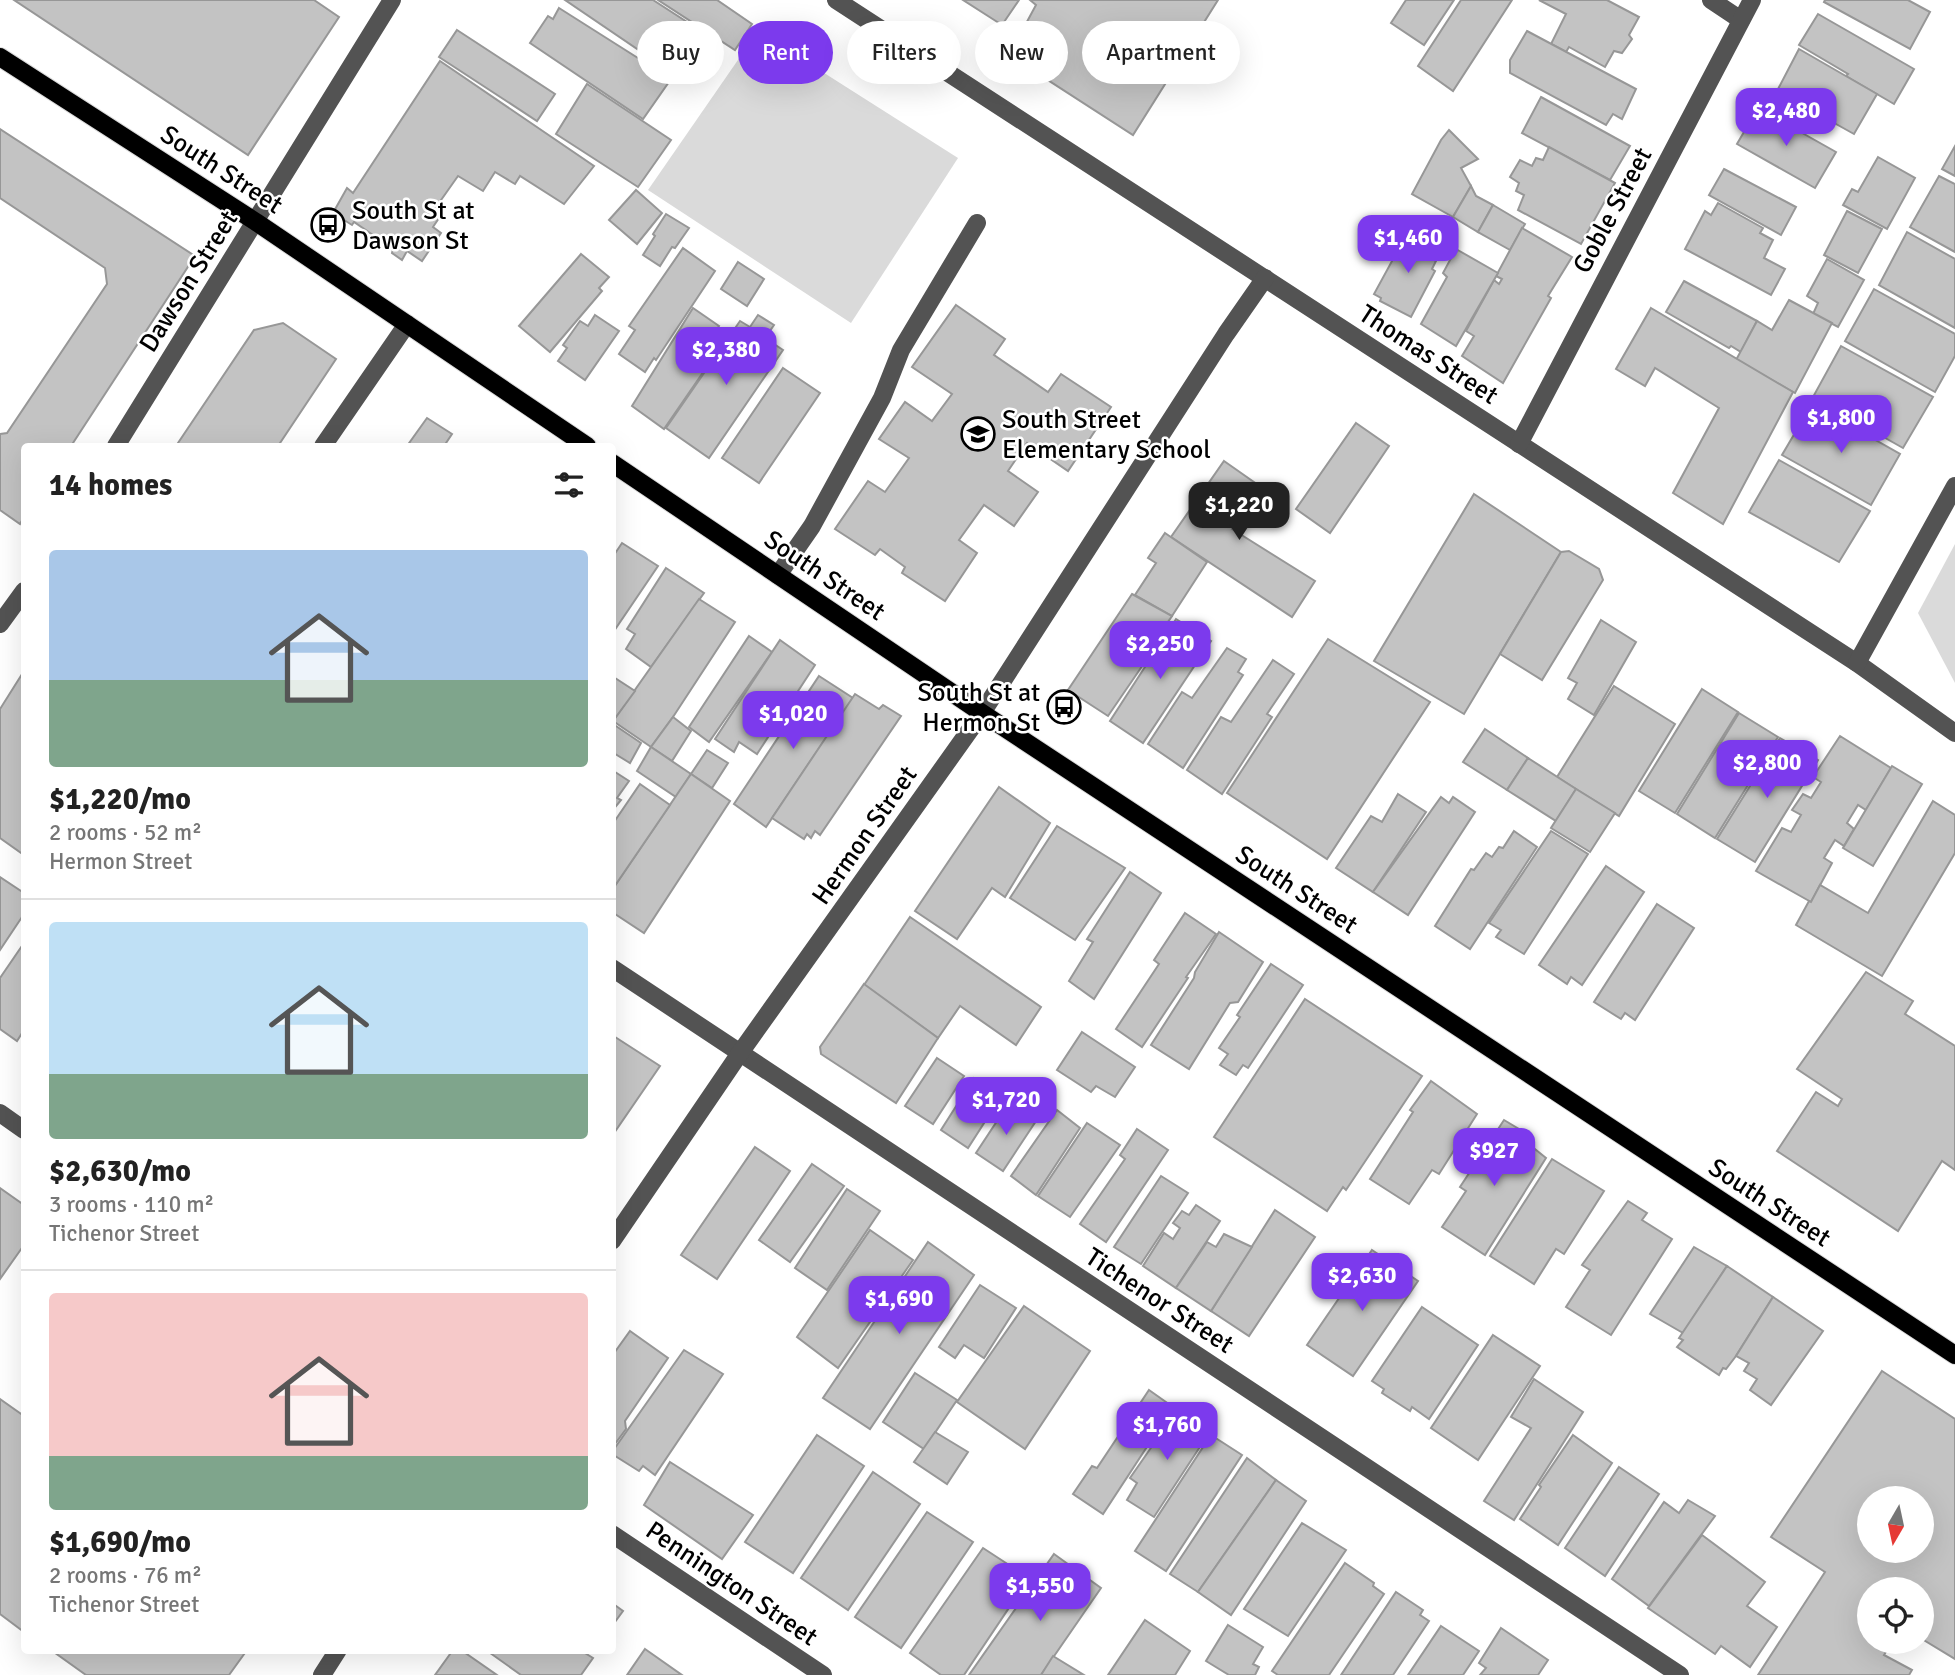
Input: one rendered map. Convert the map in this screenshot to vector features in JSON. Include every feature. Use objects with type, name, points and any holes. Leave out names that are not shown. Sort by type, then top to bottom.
[{"type":"main road","name":"South Street","points":[[0,57],[256,222],[583,443]]},
{"type":"main road","name":"South Street","points":[[616,466],[982,713],[1955,1355]]},
{"type":"street","name":"Dawson Street","points":[[118,443],[392,0]]},
{"type":"street","name":"Thomas Street","points":[[836,0],[1857,663],[1955,733]]},
{"type":"street","points":[[1711,0],[1741,20]]},
{"type":"street","name":"Goble Street","points":[[1520,444],[1752,0]]},
{"type":"street","points":[[778,575],[812,526],[882,398],[901,350],[977,223]]},
{"type":"street","name":"Hermon Street","points":[[616,1235],[740,1053],[982,713],[1226,334],[1265,278]]},
{"type":"street","points":[[325,443],[407,324]]},
{"type":"street","points":[[1857,663],[1955,486]]},
{"type":"street","points":[[2,615],[21,594]]},
{"type":"street","name":"Tichenor Street","points":[[616,971],[1679,1675]]},
{"type":"street","points":[[0,1113],[21,1128]]},
{"type":"street","name":"Pennington Street","points":[[616,1537],[823,1675]]},
{"type":"street","points":[[322,1675],[335,1654]]},
{"type":"shaded area","points":[[738,60],[738,84],[833,84],[833,79],[958,158],[851,323],[648,190],[721,84],[724,84]]},
{"type":"shaded area","points":[[1955,544],[1955,683],[1918,613]]},
{"type":"building","points":[[14,0],[314,0],[339,17],[248,155]]},
{"type":"building","points":[[565,0],[653,0],[686,21],[637,21],[637,49]]},
{"type":"building","points":[[658,0],[717,0],[748,21],[738,21],[738,45],[735,50],[724,43],[724,21],[690,21]]},
{"type":"building","points":[[963,0],[1019,0],[1005,21],[996,21]]},
{"type":"building","points":[[1030,0],[1218,0],[1205,21],[1082,21],[1082,84],[1165,84],[1133,135],[1054,84],[1068,84],[1068,21],[1027,21],[1036,5]]},
{"type":"building","points":[[1406,0],[1454,0],[1424,45],[1391,23]]},
{"type":"building","points":[[1461,0],[1512,0],[1453,91],[1418,66]]},
{"type":"building","points":[[1539,0],[1607,0],[1639,17],[1629,35],[1632,39],[1622,53],[1614,51],[1605,67],[1569,47],[1566,52],[1551,44],[1566,14]]},
{"type":"building","points":[[1908,0],[1930,12],[1910,49],[1824,2]]},
{"type":"building","points":[[559,8],[637,57],[637,84],[668,84],[643,119],[530,43],[548,16],[553,19]]},
{"type":"building","points":[[1818,14],[1914,69],[1894,104],[1799,45]]},
{"type":"building","points":[[457,30],[555,94],[537,121],[439,57]]},
{"type":"building","points":[[1527,31],[1636,89],[1622,119],[1613,114],[1606,125],[1510,73],[1510,60]]},
{"type":"building","points":[[1799,49],[1877,94],[1854,134],[1777,91]]},
{"type":"building","points":[[440,61],[594,166],[564,204],[520,176],[515,184],[495,172],[483,191],[458,176],[434,210],[441,215],[433,227],[441,233],[422,261],[407,251],[402,260],[392,253],[393,249],[354,222],[352,225],[333,213],[347,188],[353,193]]},
{"type":"building","points":[[587,84],[671,140],[638,187],[556,134]]},
{"type":"building","points":[[1541,97],[1630,146],[1610,180],[1522,133]]},
{"type":"building","points":[[1758,108],[1836,152],[1815,188],[1737,144]]},
{"type":"building","points":[[0,129],[195,256],[73,443],[21,443],[20,524],[0,510],[0,434],[7,433],[107,284],[105,268],[0,198]]},
{"type":"building","points":[[1449,130],[1478,159],[1461,168],[1471,186],[1453,217],[1412,194]]},
{"type":"building","points":[[1955,146],[1955,176],[1942,169]]},
{"type":"building","points":[[1549,147],[1615,183],[1581,244],[1518,210],[1524,195],[1516,191],[1519,183],[1510,177],[1520,160],[1532,166],[1536,158],[1543,160]]},
{"type":"building","points":[[1878,157],[1915,178],[1887,229],[1843,205],[1852,189],[1858,192]]},
{"type":"building","points":[[1724,169],[1796,207],[1781,235],[1709,195]]},
{"type":"building","points":[[1939,176],[1955,184],[1955,252],[1910,227]]},
{"type":"building","points":[[1471,186],[1476,196],[1493,205],[1478,232],[1453,217]]},
{"type":"building","points":[[636,190],[662,213],[637,244],[609,220]]},
{"type":"building","points":[[1718,203],[1763,228],[1760,233],[1773,240],[1764,258],[1785,269],[1771,295],[1685,249],[1705,211],[1711,215]]},
{"type":"building","points":[[1493,205],[1525,224],[1510,250],[1478,232]]},
{"type":"building","points":[[1847,211],[1882,229],[1858,273],[1824,255]]},
{"type":"building","points":[[666,214],[689,228],[660,266],[643,255]]},
{"type":"building","points":[[1522,228],[1572,257],[1548,296],[1551,298],[1503,383],[1462,356],[1474,336],[1466,331],[1494,280],[1499,284],[1502,279],[1496,276]]},
{"type":"building","points":[[1409,230],[1437,245],[1430,258],[1436,261],[1432,269],[1435,271],[1411,317],[1380,301],[1381,298],[1374,294]]},
{"type":"building","points":[[1907,232],[1955,259],[1955,328],[1879,285]]},
{"type":"building","points":[[683,248],[715,271],[656,360],[654,358],[645,372],[619,354],[635,330],[629,326]]},
{"type":"building","points":[[1456,249],[1498,273],[1456,346],[1421,324],[1447,277],[1443,273]]},
{"type":"building","points":[[581,254],[609,277],[599,288],[602,291],[550,352],[519,326]]},
{"type":"building","points":[[1827,259],[1864,280],[1838,327],[1813,314],[1818,303],[1807,296]]},
{"type":"building","points":[[738,262],[764,279],[747,306],[721,289]]},
{"type":"building","points":[[1684,281],[1757,321],[1741,352],[1731,346],[1729,348],[1666,312]]},
{"type":"building","points":[[1874,289],[1955,334],[1955,356],[1935,392],[1845,341]]},
{"type":"building","points":[[1789,300],[1832,323],[1795,393],[1736,360],[1757,321],[1772,330]]},
{"type":"building","points":[[956,305],[1005,339],[994,355],[1048,392],[1061,374],[1111,407],[1068,471],[1027,443],[1008,471],[1038,492],[1014,526],[984,505],[959,540],[977,553],[945,601],[902,573],[905,567],[880,549],[875,555],[835,529],[868,481],[885,492],[909,458],[879,439],[905,402],[932,421],[952,394],[912,367]]},
{"type":"building","points":[[693,308],[719,326],[696,361],[706,368],[664,429],[632,406]]},
{"type":"building","points":[[1651,308],[1793,392],[1723,524],[1673,493],[1719,408],[1655,368],[1645,386],[1616,369]]},
{"type":"building","points":[[595,315],[619,331],[585,380],[558,361],[567,348],[563,345],[580,321],[588,326]]},
{"type":"building","points":[[758,315],[774,325],[765,338],[783,350],[709,458],[666,428],[740,321],[750,327]]},
{"type":"building","points":[[283,323],[336,359],[280,443],[178,443],[254,330]]},
{"type":"building","points":[[1841,346],[1933,397],[1903,448],[1813,397]]},
{"type":"building","points":[[783,368],[820,393],[759,483],[722,458]]},
{"type":"building","points":[[1812,404],[1900,454],[1871,505],[1782,455]]},
{"type":"building","points":[[427,418],[452,434],[446,443],[409,443]]},
{"type":"building","points":[[1356,423],[1389,446],[1330,533],[1296,509]]},
{"type":"building","points":[[1779,460],[1870,511],[1839,562],[1749,512]]},
{"type":"building","points":[[1224,461],[1261,487],[1232,529],[1315,581],[1292,617],[1171,537]]},
{"type":"building","points":[[1474,494],[1561,552],[1464,714],[1374,661]]},
{"type":"building","points":[[1165,533],[1207,562],[1172,616],[1135,595],[1156,563],[1148,558]]},
{"type":"building","points":[[622,543],[658,566],[616,628],[616,552]]},
{"type":"building","points":[[1569,551],[1599,569],[1603,580],[1542,680],[1500,654],[1561,552]]},
{"type":"building","points":[[666,568],[704,593],[651,667],[626,649],[635,634],[627,629]]},
{"type":"building","points":[[1132,594],[1172,616],[1146,654],[1149,656],[1108,716],[1068,690]]},
{"type":"building","points":[[699,599],[735,622],[651,747],[616,723],[616,717]]},
{"type":"building","points":[[1176,619],[1211,641],[1143,743],[1110,721]]},
{"type":"building","points":[[1601,620],[1636,642],[1594,715],[1568,699],[1577,683],[1568,678]]},
{"type":"building","points":[[749,636],[772,652],[709,742],[689,727]]},
{"type":"building","points":[[1328,639],[1430,702],[1327,859],[1227,793]]},
{"type":"building","points":[[780,640],[815,665],[757,754],[739,742],[734,752],[715,739]]},
{"type":"building","points":[[1227,648],[1246,659],[1238,672],[1243,675],[1183,768],[1148,744],[1182,692],[1192,698]]},
{"type":"building","points":[[1273,660],[1294,674],[1267,714],[1272,717],[1222,794],[1187,770],[1221,717],[1231,722]]},
{"type":"building","points":[[21,676],[21,853],[0,838],[0,709]]},
{"type":"building","points":[[819,676],[853,698],[766,827],[734,804]]},
{"type":"building","points":[[616,679],[635,691],[616,717]]},
{"type":"building","points":[[1614,686],[1675,724],[1619,816],[1557,777]]},
{"type":"building","points":[[1702,689],[1738,712],[1675,813],[1639,791]]},
{"type":"building","points":[[855,694],[879,709],[883,705],[901,716],[820,835],[815,831],[811,838],[807,834],[804,839],[772,818]]},
{"type":"building","points":[[1739,713],[1778,737],[1715,838],[1677,814]]},
{"type":"building","points":[[673,717],[691,731],[672,761],[651,747]]},
{"type":"building","points":[[616,726],[641,743],[630,763],[616,754]]},
{"type":"building","points":[[1485,729],[1528,758],[1507,790],[1463,762]]},
{"type":"building","points":[[1840,736],[1891,768],[1866,810],[1858,805],[1847,823],[1854,829],[1844,846],[1835,840],[1824,858],[1832,863],[1811,902],[1756,871],[1782,828],[1791,832],[1801,815],[1792,810],[1803,794],[1811,798],[1821,782],[1813,777]]},
{"type":"building","points":[[1780,738],[1818,760],[1755,862],[1717,839]]},
{"type":"building","points":[[651,747],[691,774],[676,797],[637,771]]},
{"type":"building","points":[[707,750],[728,763],[712,788],[691,774]]},
{"type":"building","points":[[1528,758],[1576,789],[1556,821],[1507,790]]},
{"type":"building","points":[[1892,766],[1922,784],[1873,866],[1843,848]]},
{"type":"building","points":[[616,773],[629,781],[617,798],[621,800],[616,806]]},
{"type":"building","points":[[691,774],[730,801],[644,933],[616,915],[616,884]]},
{"type":"building","points":[[640,784],[670,805],[616,884],[616,819]]},
{"type":"building","points":[[999,787],[1050,823],[1005,897],[992,888],[957,939],[915,911]]},
{"type":"building","points":[[1576,789],[1615,813],[1590,852],[1551,828]]},
{"type":"building","points":[[1398,794],[1426,812],[1373,892],[1336,868],[1371,816],[1382,822]]},
{"type":"building","points":[[1441,797],[1449,803],[1453,797],[1475,812],[1408,915],[1373,892]]},
{"type":"building","points":[[1933,801],[1955,815],[1955,853],[1882,976],[1796,925],[1820,885],[1868,913]]},
{"type":"building","points":[[1057,826],[1125,868],[1075,940],[1010,898]]},
{"type":"building","points":[[1514,831],[1537,847],[1470,949],[1435,926],[1471,869],[1474,870],[1486,853],[1492,857],[1499,847],[1503,848]]},
{"type":"building","points":[[1551,831],[1588,854],[1524,954],[1496,937],[1501,930],[1489,923]]},
{"type":"building","points":[[1606,866],[1644,892],[1582,985],[1571,977],[1567,984],[1539,965]]},
{"type":"building","points":[[1130,872],[1161,893],[1094,999],[1069,981],[1093,942],[1087,939]]},
{"type":"building","points":[[0,877],[21,891],[21,918],[0,950]]},
{"type":"building","points":[[1657,904],[1694,928],[1635,1020],[1625,1013],[1621,1019],[1594,1002]]},
{"type":"building","points":[[1185,913],[1216,934],[1142,1047],[1116,1029],[1159,964],[1154,960]]},
{"type":"building","points":[[910,917],[1041,1007],[1016,1045],[960,1006],[938,1038],[864,985]]},
{"type":"building","points":[[1219,932],[1263,962],[1238,1002],[1230,1003],[1189,1069],[1151,1045],[1194,978]]},
{"type":"building","points":[[21,947],[21,1035],[17,1041],[0,1029],[0,978]]},
{"type":"building","points":[[1271,964],[1303,985],[1248,1068],[1243,1065],[1236,1075],[1220,1065],[1228,1054],[1219,1048]]},
{"type":"building","points":[[1866,972],[1913,1001],[1905,1014],[1955,1046],[1955,1170],[1942,1161],[1898,1231],[1777,1151],[1816,1092],[1838,1106],[1842,1099],[1797,1069]]},
{"type":"building","points":[[864,984],[938,1038],[896,1103],[821,1054],[820,1047]]},
{"type":"building","points":[[1305,999],[1422,1076],[1346,1190],[1343,1187],[1327,1211],[1214,1137]]},
{"type":"building","points":[[1082,1032],[1135,1067],[1115,1097],[1096,1086],[1091,1092],[1057,1070]]},
{"type":"building","points":[[616,1038],[660,1066],[616,1130]]},
{"type":"building","points":[[937,1058],[964,1076],[933,1124],[905,1106]]},
{"type":"building","points":[[974,1078],[1002,1095],[968,1148],[941,1130]]},
{"type":"building","points":[[1431,1081],[1477,1114],[1439,1174],[1432,1170],[1409,1204],[1370,1179],[1413,1112],[1410,1110]]},
{"type":"building","points":[[1009,1103],[1036,1121],[1003,1171],[976,1153]]},
{"type":"building","points":[[1057,1110],[1080,1128],[1036,1195],[1011,1176]]},
{"type":"building","points":[[1504,1120],[1524,1132],[1520,1137],[1546,1158],[1485,1255],[1442,1227],[1466,1191],[1460,1187]]},
{"type":"building","points":[[1087,1123],[1120,1145],[1070,1217],[1038,1196]]},
{"type":"building","points":[[1137,1129],[1168,1150],[1106,1242],[1080,1224],[1125,1159],[1120,1155]]},
{"type":"building","points":[[755,1147],[790,1171],[717,1279],[681,1255]]},
{"type":"building","points":[[1552,1159],[1604,1191],[1564,1254],[1556,1249],[1534,1284],[1490,1256]]},
{"type":"building","points":[[812,1164],[844,1186],[790,1262],[759,1240]]},
{"type":"building","points":[[1161,1176],[1188,1193],[1141,1264],[1114,1247]]},
{"type":"building","points":[[0,1188],[21,1203],[21,1249],[0,1279]]},
{"type":"building","points":[[847,1189],[880,1211],[827,1290],[795,1268]]},
{"type":"building","points":[[1628,1201],[1647,1213],[1642,1220],[1672,1239],[1611,1335],[1566,1307],[1590,1270],[1582,1265]]},
{"type":"building","points":[[1196,1205],[1220,1221],[1176,1288],[1143,1266],[1164,1233],[1173,1239],[1180,1228],[1173,1223],[1182,1211],[1189,1215]]},
{"type":"building","points":[[1275,1210],[1315,1237],[1249,1336],[1211,1311]]},
{"type":"building","points":[[870,1230],[913,1260],[838,1368],[797,1337]]},
{"type":"building","points":[[1224,1234],[1252,1247],[1211,1311],[1176,1288],[1207,1242],[1216,1247]]},
{"type":"building","points":[[928,1242],[974,1275],[870,1429],[823,1398]]},
{"type":"building","points":[[1694,1247],[1727,1266],[1683,1333],[1650,1314]]},
{"type":"building","points":[[1372,1250],[1418,1281],[1353,1376],[1307,1345]]},
{"type":"building","points":[[1727,1266],[1773,1297],[1736,1356],[1719,1375],[1677,1347],[1683,1340],[1679,1338]]},
{"type":"building","points":[[980,1285],[1016,1308],[984,1358],[964,1345],[955,1358],[939,1347]]},
{"type":"building","points":[[1773,1297],[1823,1331],[1771,1405],[1750,1390],[1757,1379],[1744,1371],[1749,1363],[1736,1356]]},
{"type":"building","points":[[1024,1306],[1090,1351],[1025,1449],[957,1402]]},
{"type":"building","points":[[1422,1307],[1478,1345],[1429,1419],[1412,1407],[1410,1411],[1382,1393],[1384,1389],[1372,1381]]},
{"type":"building","points":[[630,1331],[668,1358],[625,1421],[626,1429],[616,1443],[616,1350]]},
{"type":"building","points":[[1493,1335],[1540,1366],[1478,1460],[1431,1428]]},
{"type":"building","points":[[684,1350],[723,1374],[655,1475],[643,1466],[639,1471],[616,1457],[616,1446]]},
{"type":"building","points":[[1882,1371],[1955,1419],[1955,1659],[1934,1646],[1934,1577],[1857,1577],[1857,1654],[1885,1654],[1912,1670],[1909,1675],[1758,1675],[1825,1572],[1771,1537]]},
{"type":"building","points":[[915,1373],[957,1400],[924,1449],[883,1422]]},
{"type":"building","points":[[1534,1379],[1583,1412],[1514,1520],[1484,1501],[1531,1428],[1511,1417]]},
{"type":"building","points":[[1149,1390],[1173,1407],[1103,1514],[1073,1494],[1092,1466],[1097,1468]]},
{"type":"building","points":[[0,1399],[21,1414],[21,1630],[0,1614]]},
{"type":"building","points":[[1178,1409],[1211,1430],[1154,1517],[1127,1500],[1137,1483],[1130,1478]]},
{"type":"building","points":[[935,1432],[968,1452],[947,1484],[914,1462]]},
{"type":"building","points":[[817,1435],[864,1466],[793,1573],[745,1542]]},
{"type":"building","points":[[1211,1435],[1242,1455],[1166,1571],[1135,1551]]},
{"type":"building","points":[[1573,1435],[1612,1463],[1558,1545],[1520,1519]]},
{"type":"building","points":[[1247,1458],[1276,1480],[1198,1592],[1170,1574]]},
{"type":"building","points":[[670,1462],[753,1515],[722,1559],[644,1505]]},
{"type":"building","points":[[1619,1467],[1659,1494],[1605,1576],[1565,1548]]},
{"type":"building","points":[[873,1472],[920,1504],[848,1610],[801,1578]]},
{"type":"building","points":[[1276,1480],[1306,1501],[1231,1615],[1198,1592]]},
{"type":"building","points":[[1688,1500],[1715,1516],[1649,1606],[1612,1579],[1664,1502],[1679,1513]]},
{"type":"building","points":[[927,1512],[973,1542],[901,1648],[855,1617]]},
{"type":"building","points":[[1302,1523],[1346,1550],[1288,1636],[1244,1609]]},
{"type":"building","points":[[1702,1535],[1765,1582],[1747,1606],[1777,1627],[1750,1667],[1721,1646],[1715,1654],[1648,1608]]},
{"type":"building","points":[[983,1548],[1029,1578],[964,1675],[941,1675],[910,1653]]},
{"type":"building","points":[[1054,1554],[1101,1588],[1041,1675],[969,1675]]},
{"type":"building","points":[[1345,1563],[1374,1583],[1373,1586],[1384,1594],[1329,1675],[1278,1675],[1272,1671]]},
{"type":"building","points":[[1396,1592],[1423,1610],[1420,1615],[1429,1621],[1393,1675],[1341,1675]]},
{"type":"building","points":[[616,1606],[623,1611],[616,1621]]},
{"type":"building","points":[[1145,1620],[1190,1651],[1175,1675],[1108,1675]]},
{"type":"building","points":[[1228,1625],[1263,1647],[1253,1664],[1259,1667],[1255,1675],[1229,1675],[1206,1661]]},
{"type":"building","points":[[1441,1626],[1479,1651],[1463,1675],[1408,1675]]},
{"type":"building","points":[[1501,1628],[1548,1660],[1538,1675],[1480,1675],[1486,1668],[1479,1663]]},
{"type":"building","points":[[645,1649],[682,1675],[627,1675]]},
{"type":"building","points":[[57,1654],[244,1654],[229,1675],[86,1675]]},
{"type":"building","points":[[450,1654],[467,1654],[497,1675],[435,1675]]},
{"type":"building","points":[[492,1654],[586,1654],[593,1658],[581,1675],[521,1675]]},
{"type":"building","points":[[1053,1656],[1084,1675],[1041,1675]]},
{"type":"place","name":"South St at Dawson St","points":[[328,225]]},
{"type":"place","name":"South Street Elementary School","points":[[978,434]]},
{"type":"place","name":"South St at Hermon St","points":[[1064,707]]}]
